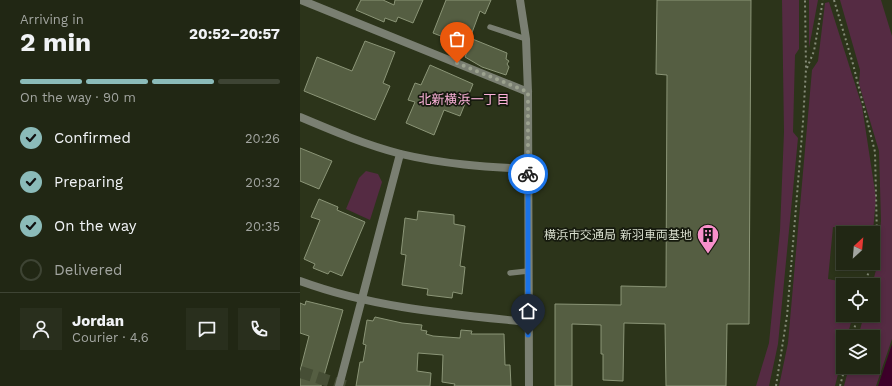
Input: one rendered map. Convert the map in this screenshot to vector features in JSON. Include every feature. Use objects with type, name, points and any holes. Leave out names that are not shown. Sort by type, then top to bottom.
[{"type":"street","points":[[301,0],[528,92]]},
{"type":"street","points":[[520,0],[526,39],[528,92],[529,386]]},
{"type":"street","points":[[300,117],[356,140],[400,154],[457,164],[528,169]]},
{"type":"street","points":[[338,386],[400,154]]},
{"type":"street","points":[[300,281],[362,298],[428,312],[528,322]]},
{"type":"lane","points":[[490,27],[526,39]]},
{"type":"lane","points":[[510,273],[528,272]]},
{"type":"path","points":[[776,386],[787,316],[806,70],[805,0]]},
{"type":"path","points":[[806,70],[814,52],[823,0]]},
{"type":"path","points":[[834,0],[853,64],[875,152],[877,226]]},
{"type":"path","points":[[840,386],[843,374]]},
{"type":"shaded area","points":[[782,0],[799,0],[799,49],[795,55],[793,132],[798,138],[778,344],[769,386],[756,386],[769,343],[780,230],[784,132]]},
{"type":"shaded area","points":[[809,0],[818,0],[809,48]]},
{"type":"shaded area","points":[[840,0],[881,0],[892,36],[892,339],[876,386],[844,386],[847,374],[880,374],[880,330],[860,330],[862,322],[880,322],[880,278],[874,278],[876,270],[880,270],[881,221],[879,151],[859,84],[860,70]]},
{"type":"shaded area","points":[[829,2],[862,106],[876,198],[873,226],[833,227],[828,279],[836,281],[836,322],[851,322],[849,330],[836,330],[836,374],[838,374],[835,386],[779,386],[788,343],[812,70],[818,61],[825,3]]},
{"type":"shaded area","points":[[366,171],[378,174],[382,182],[370,220],[346,209],[359,178]]},
{"type":"shaded area","points":[[892,344],[892,386],[878,386]]},
{"type":"building","points":[[361,0],[383,0],[394,5],[395,0],[423,0],[413,23],[398,17],[396,22],[385,18],[384,22],[356,10]]},
{"type":"building","points":[[446,0],[491,0],[485,14],[480,11],[470,38],[507,53],[506,59],[509,61],[507,64],[509,67],[506,75],[482,67],[465,57],[469,47],[433,33]]},
{"type":"building","name":"横浜市交通局 新羽車両基地","points":[[657,0],[751,0],[749,324],[727,324],[726,386],[666,386],[665,324],[624,323],[623,381],[603,380],[601,325],[572,324],[572,386],[555,386],[555,304],[621,305],[621,286],[666,287],[667,75],[656,74]]},
{"type":"building","points":[[365,41],[395,52],[383,83],[390,86],[375,120],[304,91],[317,57],[352,71]]},
{"type":"building","points":[[430,65],[473,84],[460,116],[444,110],[434,135],[406,123],[415,102],[408,100],[415,83],[421,85]]},
{"type":"building","points":[[300,148],[332,161],[319,189],[300,181]]},
{"type":"building","points":[[319,199],[338,207],[337,210],[365,222],[342,276],[330,271],[328,274],[313,268],[315,264],[304,259],[320,220],[311,217]]},
{"type":"building","points":[[418,211],[454,215],[454,224],[465,226],[460,266],[465,267],[462,294],[453,292],[452,298],[427,295],[428,289],[402,285],[406,255],[401,254],[405,218],[417,220]]},
{"type":"building","points":[[306,301],[343,310],[321,386],[300,386],[300,371],[309,336],[300,333],[300,303],[305,305]]},
{"type":"building","points":[[375,317],[402,323],[422,325],[421,330],[427,331],[426,334],[433,336],[460,338],[461,330],[472,331],[471,334],[504,334],[505,365],[510,365],[511,386],[454,386],[455,384],[442,382],[443,355],[418,353],[417,371],[431,373],[430,386],[356,386],[360,362],[363,362],[366,345],[363,344],[367,320],[373,321]]},
{"type":"tunnel","points":[[300,372],[345,386]]},
{"type":"way so far","points":[[457,63],[528,92],[528,174]]},
{"type":"place","name":"横浜市交通局 新羽車両基地","points":[[708,254]]},
{"type":"district","name":"北新横浜一丁目","points":[[464,99]]},
{"type":"route","points":[[528,174],[528,335]]}]
